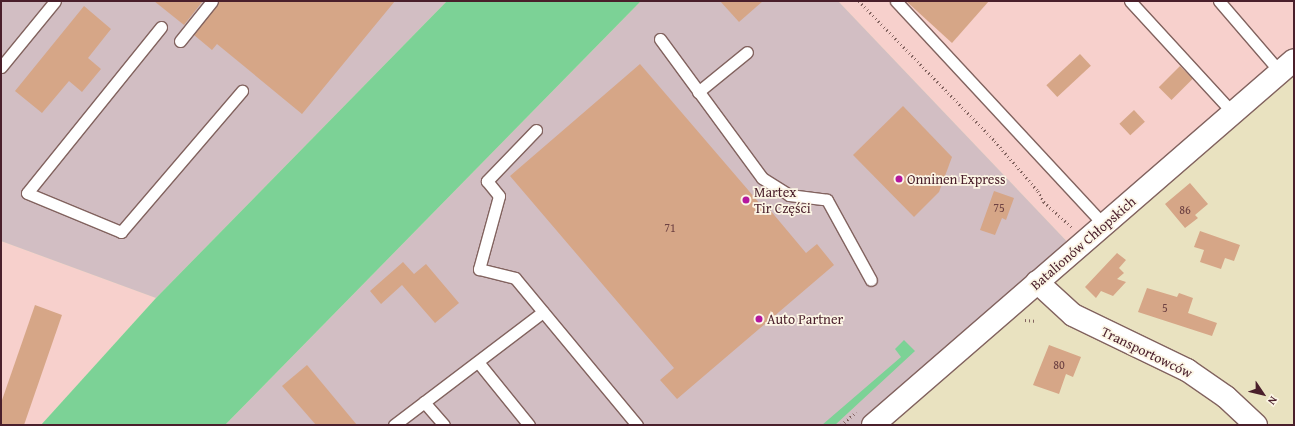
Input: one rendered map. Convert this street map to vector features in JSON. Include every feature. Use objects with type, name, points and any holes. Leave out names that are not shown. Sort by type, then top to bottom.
[{"type":"street","name":"Batalionów Chłopskich","points":[[873,425],[1287,66]]},
{"type":"street","name":"Transportowców","points":[[1037,282],[1073,315],[1187,370],[1226,397],[1256,425]]},
{"type":"lane","points":[[1,67],[55,1]]},
{"type":"lane","points":[[180,41],[212,1]]},
{"type":"lane","points":[[896,1],[1104,225]]},
{"type":"lane","points":[[1130,1],[1233,112]]},
{"type":"lane","points":[[1219,1],[1287,66]]},
{"type":"lane","points":[[161,27],[27,193],[121,232],[242,90]]},
{"type":"lane","points":[[660,39],[762,178],[790,195],[827,200],[871,280]]},
{"type":"lane","points":[[698,92],[747,52]]},
{"type":"lane","points":[[536,130],[487,181],[499,196],[479,269],[515,278],[637,425]]},
{"type":"lane","points":[[394,425],[543,312]]},
{"type":"lane","points":[[478,362],[529,425]]},
{"type":"lane","points":[[424,402],[444,425]]},
{"type":"path","points":[[859,1],[970,114],[1038,191],[1044,202],[1070,224],[1085,241]]},
{"type":"shaded area","points":[[1,1],[447,1],[156,298],[1,241]]},
{"type":"shaded area","points":[[641,1],[838,1],[1075,250],[873,425],[225,425]]},
{"type":"shaded area","points":[[838,1],[1294,1],[1294,60],[1075,250]]},
{"type":"shaded area","points":[[1,241],[156,298],[41,425],[1,425]]},
{"type":"green space","points":[[447,1],[641,1],[225,425],[41,425],[156,298]]},
{"type":"green space","points":[[904,340],[915,351],[835,425],[822,425],[901,357],[895,349]]},
{"type":"building","points":[[154,1],[203,1],[184,25]]},
{"type":"building","points":[[219,1],[395,1],[302,114],[217,44],[212,50],[194,35]]},
{"type":"building","points":[[720,1],[763,1],[739,22]]},
{"type":"building","points":[[906,1],[989,1],[952,43]]},
{"type":"building","points":[[84,6],[111,29],[88,58],[101,69],[82,92],[69,81],[42,113],[15,91]]},
{"type":"building","points":[[1080,54],[1091,66],[1057,97],[1046,85]]},
{"type":"building","points":[[640,64],[767,212],[770,210],[806,253],[817,244],[834,265],[677,399],[660,380],[674,368],[510,176]]},
{"type":"building","points":[[1180,66],[1193,79],[1172,100],[1159,87]]},
{"type":"building","points":[[903,106],[952,157],[939,192],[914,217],[853,155]]},
{"type":"building","points":[[1134,110],[1145,122],[1130,135],[1119,124]]},
{"type":"building","points":[[1190,183],[1208,204],[1195,215],[1198,218],[1185,228],[1165,204]]},
{"type":"building","points":[[994,191],[1014,198],[1006,220],[1002,218],[995,235],[980,230]]},
{"type":"building","points":[[1200,231],[1240,245],[1234,261],[1225,258],[1221,269],[1200,262],[1204,250],[1194,247]]},
{"type":"building","points":[[1117,253],[1126,260],[1119,268],[1124,273],[1117,279],[1126,282],[1113,296],[1101,291],[1096,298],[1085,287]]},
{"type":"building","points":[[403,262],[414,274],[426,264],[459,303],[435,323],[402,285],[381,304],[370,291]]},
{"type":"building","points":[[1147,288],[1177,297],[1179,293],[1193,298],[1188,313],[1217,323],[1212,336],[1138,312]]},
{"type":"building","points":[[35,305],[62,315],[24,425],[1,425],[1,403]]},
{"type":"building","points":[[1049,345],[1081,357],[1073,377],[1066,374],[1059,394],[1033,385]]},
{"type":"building","points":[[307,365],[357,425],[316,425],[282,386]]},
{"type":"place","name":"Onninen Express","points":[[899,179]]},
{"type":"place","name":"Martex Tir Części","points":[[746,200]]},
{"type":"place","name":"Auto Partner","points":[[759,319]]}]
